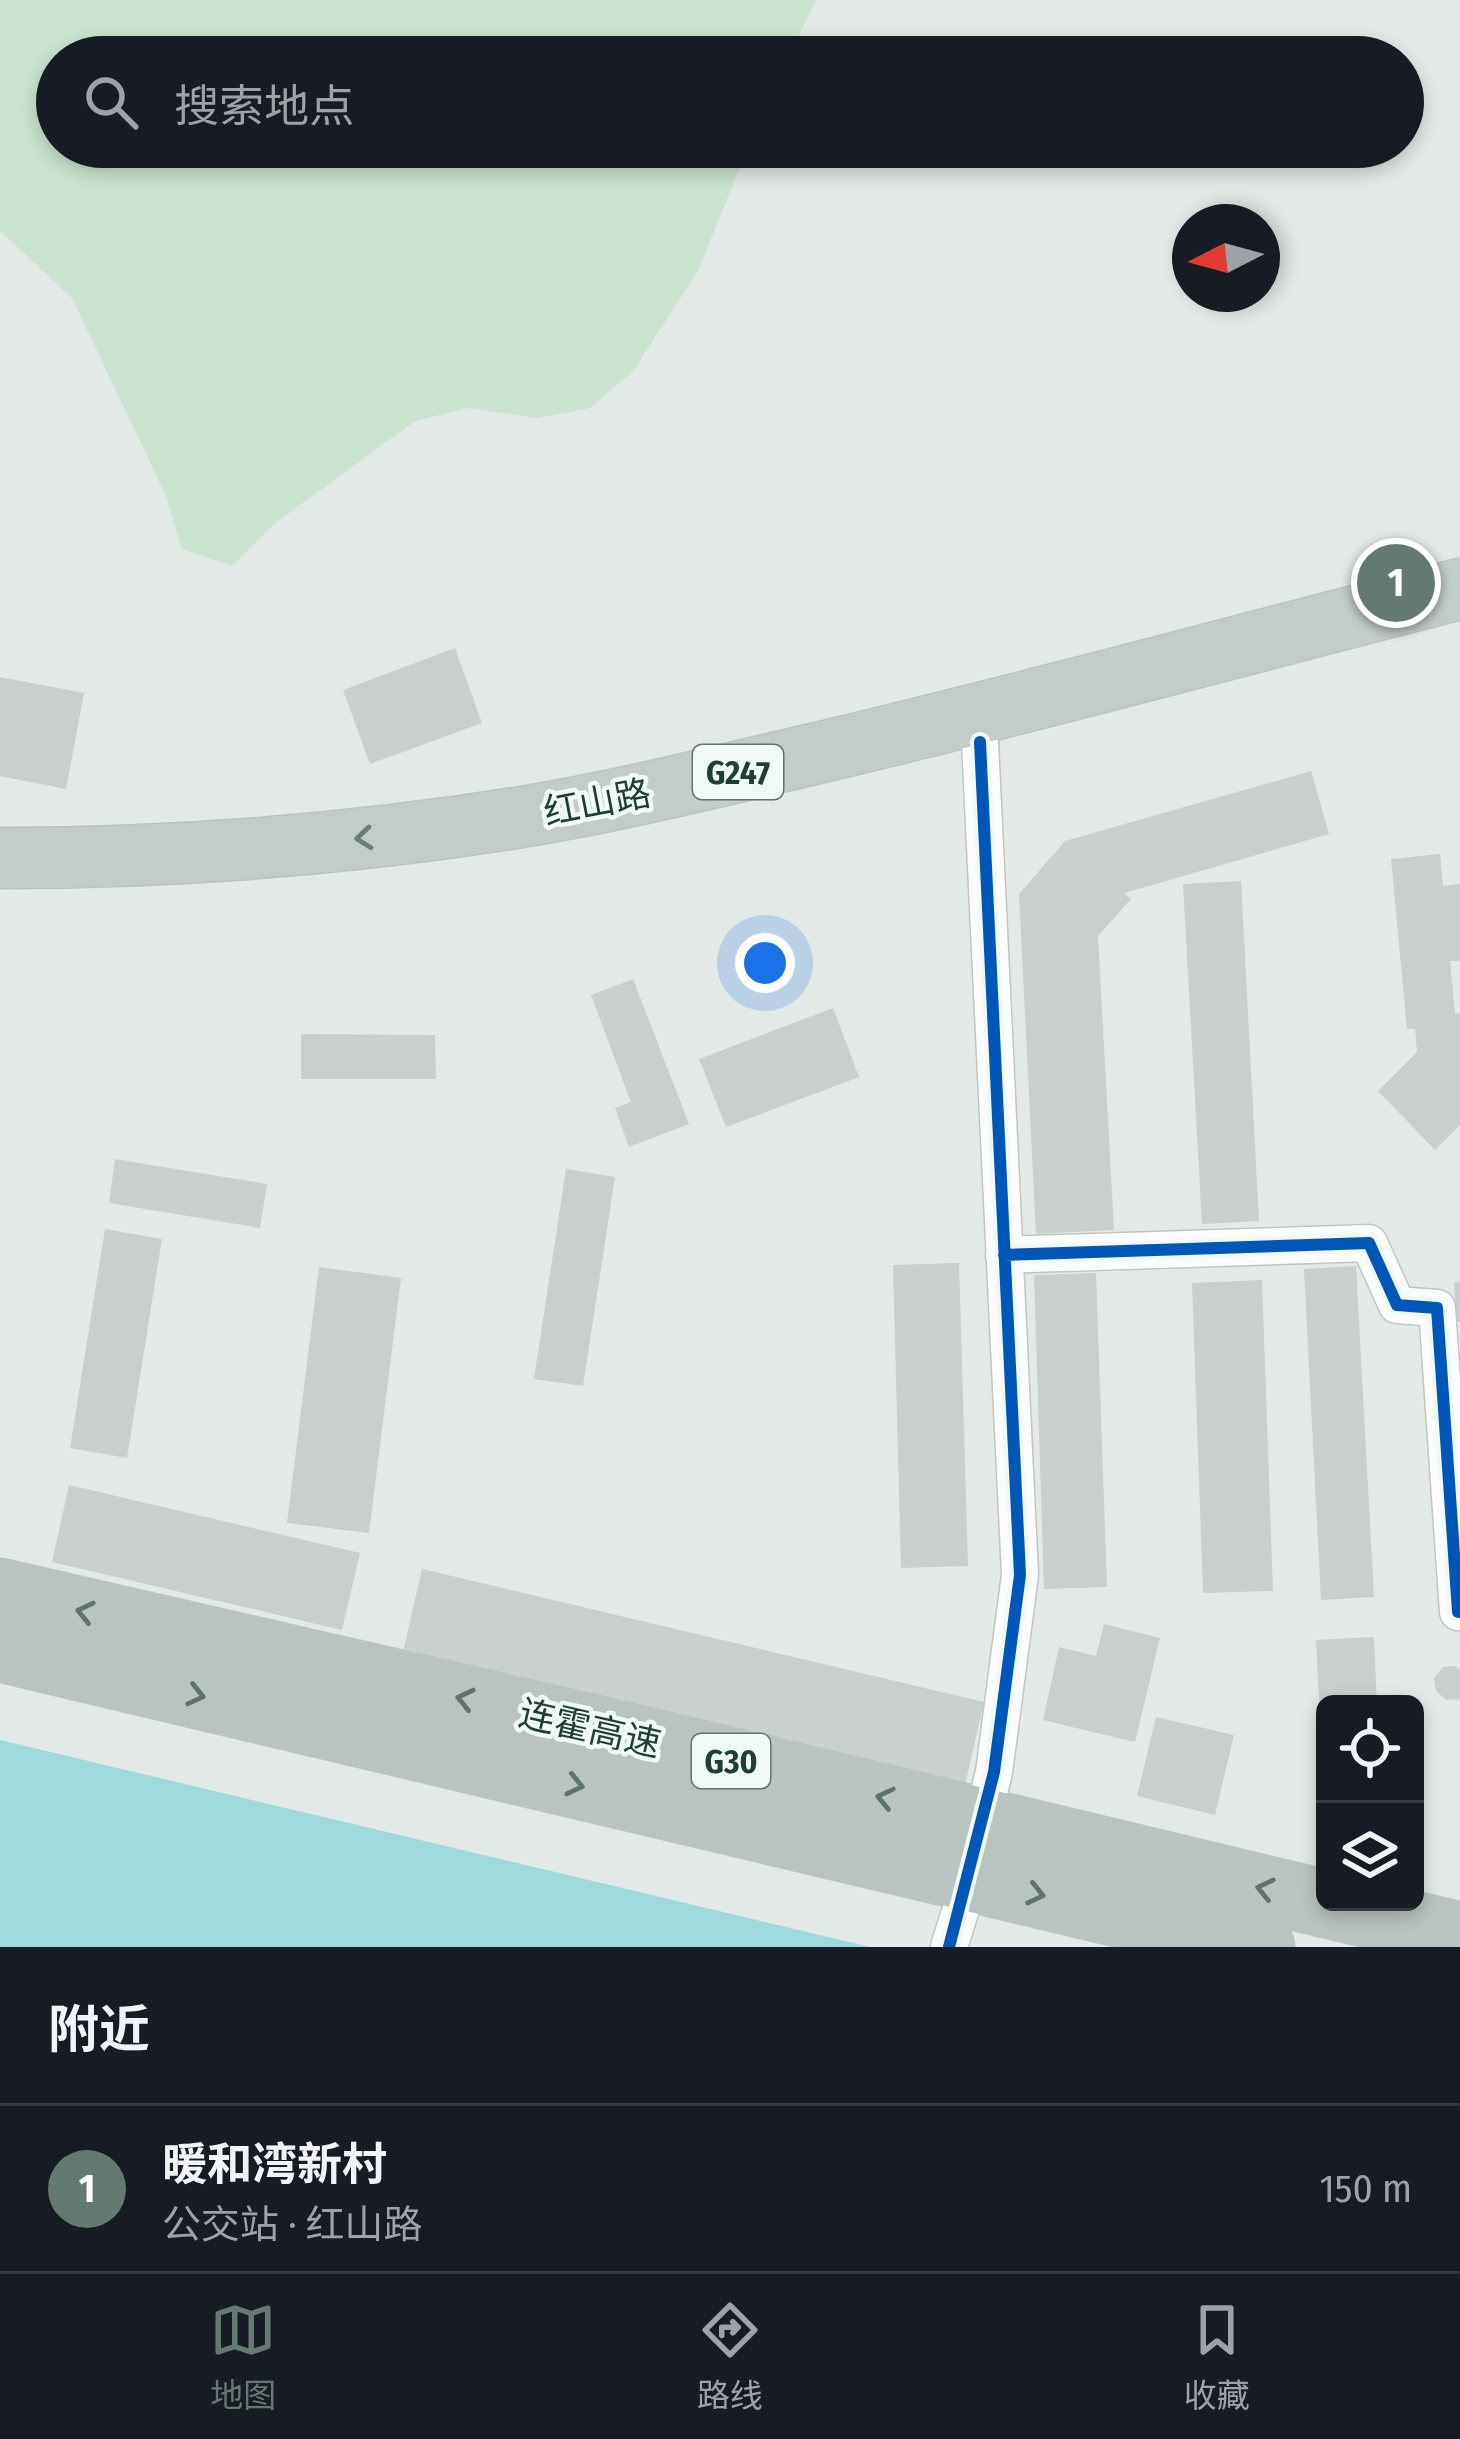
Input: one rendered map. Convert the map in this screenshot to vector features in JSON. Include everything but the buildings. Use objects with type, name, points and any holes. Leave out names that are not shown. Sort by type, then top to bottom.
[{"type":"highway","name":"红山路","points":[[0,858],[285,846],[424,831],[632,797],[971,717],[1460,589]]},
{"type":"highway","name":"红山路","points":[[0,895],[196,893],[395,874],[644,826],[1460,629]]},
{"type":"highway","name":"连霍高速","points":[[0,1592],[1460,1936]]},
{"type":"highway","name":"连霍高速","points":[[0,1648],[1261,1947]]},
{"type":"street","points":[[980,742],[1020,1575],[988,1796]]},
{"type":"street","points":[[1004,1255],[1369,1243],[1397,1305],[1437,1308],[1458,1612]]},
{"type":"street","points":[[949,1947],[961,1909]]},
{"type":"green space","points":[[0,0],[816,0],[798,36],[36,36],[36,168],[740,168],[698,271],[633,371],[590,408],[537,418],[468,408],[415,421],[274,524],[232,566],[182,549],[166,496],[72,298],[0,231]]},
{"type":"water","points":[[0,1740],[870,1947],[0,1947]]},
{"type":"cycle path","points":[[949,1947],[994,1772],[1020,1575],[980,742]]},
{"type":"cycle path","points":[[1004,1255],[1369,1243],[1397,1305],[1437,1308],[1458,1612]]},
{"type":"place","name":"暖和湾新村","points":[[1396,583]]}]
